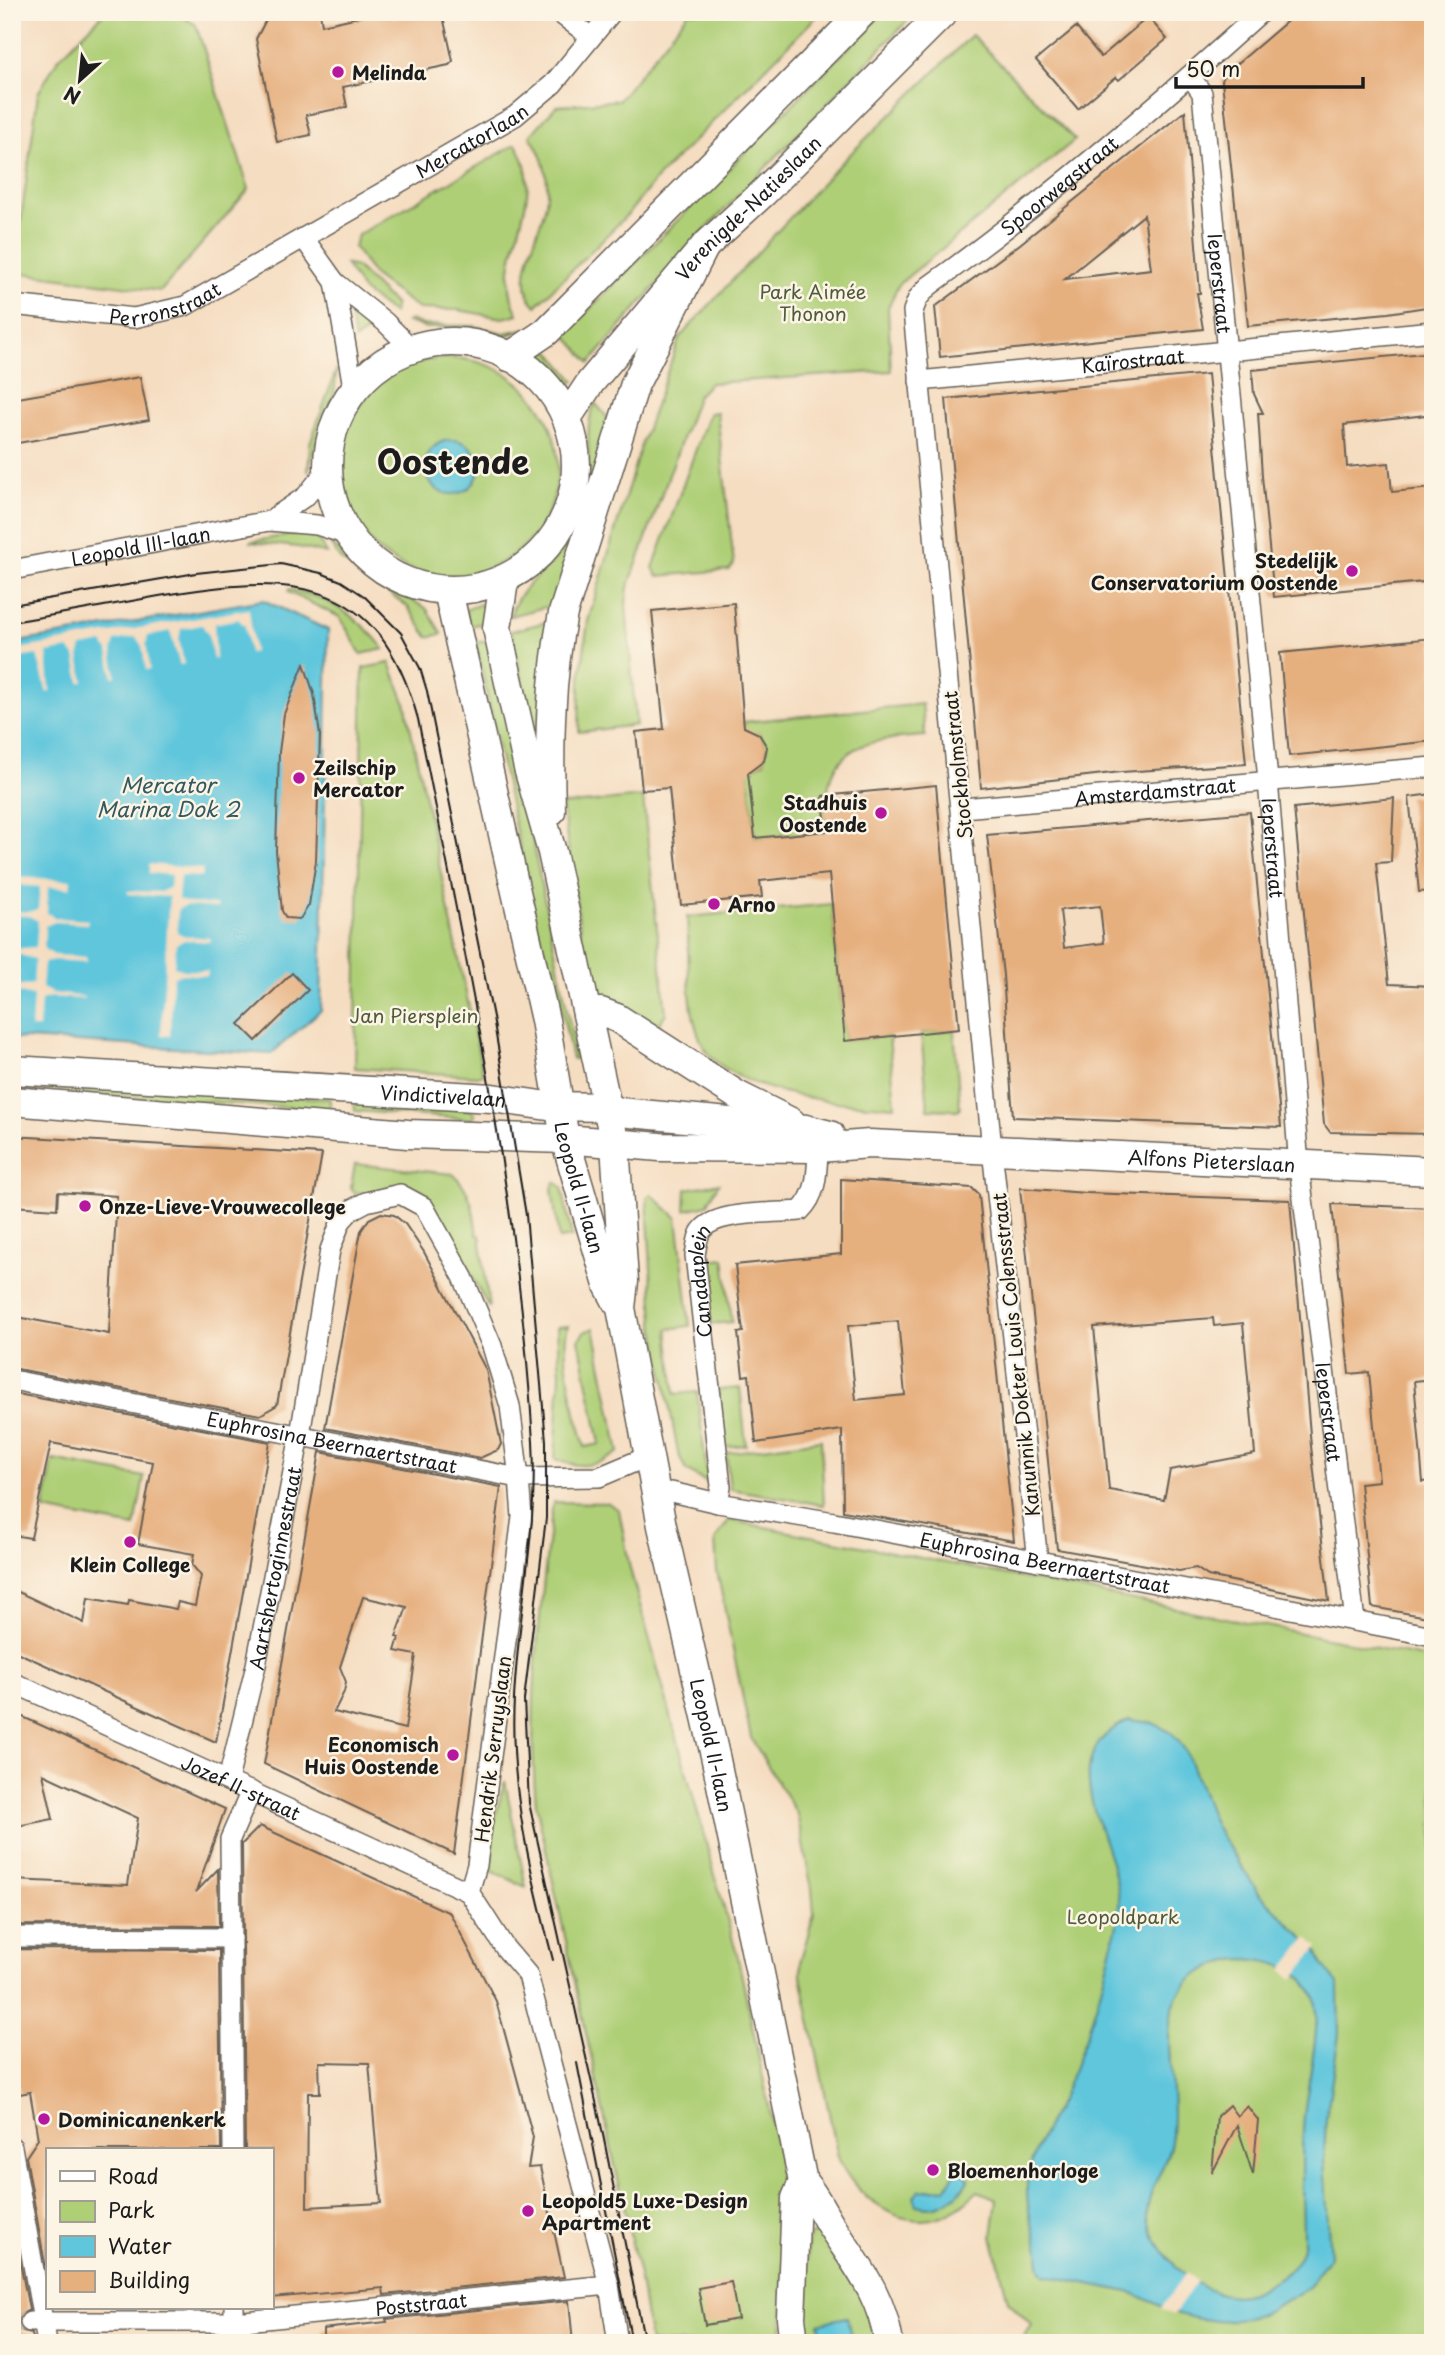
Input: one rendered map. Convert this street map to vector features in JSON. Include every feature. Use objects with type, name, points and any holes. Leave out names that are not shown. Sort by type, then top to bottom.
[{"type":"street","points":[[558,12],[591,37]]},
{"type":"street","name":"Mercatorlaan","points":[[305,240],[515,116],[553,84],[612,12]]},
{"type":"street","points":[[509,356],[546,332],[863,12]]},
{"type":"street","name":"Verenigde-Natieslaan","points":[[567,418],[590,383],[705,246],[763,193],[944,12]]},
{"type":"street","name":"Spoorwegstraat","points":[[919,381],[913,327],[913,311],[918,298],[1190,76],[1261,12]]},
{"type":"street","name":"Ieperstraat","points":[[1190,76],[1202,93],[1268,780],[1298,1166],[1355,1621]]},
{"type":"street","points":[[305,240],[335,282],[385,322],[409,346]]},
{"type":"street","name":"Perronstraat","points":[[12,305],[149,317],[185,306],[305,240]]},
{"type":"street","points":[[552,852],[548,737],[556,651],[563,613],[635,384],[705,246]]},
{"type":"street","points":[[335,282],[353,387]]},
{"type":"street","name":"Kaïrostraat","points":[[919,381],[1433,331]]},
{"type":"street","points":[[440,342],[479,345],[509,356],[535,373],[552,392],[567,418],[575,457],[575,488],[566,516],[551,542],[530,564],[504,581],[475,590],[448,591],[410,583],[375,564],[348,535],[333,504],[326,471],[330,432],[353,387],[369,371],[409,346],[440,342]]},
{"type":"street","name":"Stockholmstraat","points":[[919,381],[962,808],[992,1150]]},
{"type":"street","name":"Leopold III-laan","points":[[269,522],[306,496],[326,471]]},
{"type":"street","name":"Leopold III-laan","points":[[12,570],[269,522],[317,525],[348,535]]},
{"type":"street","points":[[504,581],[497,628],[528,768],[552,852],[608,1107]]},
{"type":"street","points":[[448,591],[545,1020],[559,1105]]},
{"type":"street","name":"Amsterdamstraat","points":[[962,808],[1433,767]]},
{"type":"street","points":[[587,1013],[601,1012],[617,1018],[737,1095],[812,1138]]},
{"type":"street","name":"Vindictivelaan","points":[[12,1070],[608,1107],[619,1112],[812,1138],[870,1144],[992,1150]]},
{"type":"street","name":"Vindictivelaan","points":[[12,1101],[408,1134],[565,1139],[615,1144],[812,1138]]},
{"type":"street","name":"Leopold II-laan","points":[[559,1105],[565,1139],[608,1285],[621,1308]]},
{"type":"street","name":"Leopold II-laan","points":[[608,1107],[615,1144],[624,1281],[621,1308],[656,1495],[716,1760],[803,2182],[816,2197],[827,2219],[861,2267],[874,2292],[889,2343]]},
{"type":"street","name":"Canadaplein","points":[[718,1503],[721,1486],[695,1255],[698,1241],[702,1230],[722,1218],[800,1211],[809,1203],[816,1184],[812,1138]]},
{"type":"street","name":"Alfons Pieterslaan","points":[[992,1150],[1433,1171]]},
{"type":"street","name":"Kanunnik Dokter Louis Colensstraat","points":[[992,1150],[1038,1561]]},
{"type":"street","name":"Hendrik Serruyslaan","points":[[366,1202],[400,1194],[424,1207],[463,1277],[492,1346],[510,1406],[519,1478],[520,1531],[477,1865],[469,1892]]},
{"type":"street","name":"Aartshertoginnestraat","points":[[228,1780],[234,1766],[256,1665],[300,1435],[330,1250],[341,1221],[351,1210],[366,1202]]},
{"type":"street","name":"Euphrosina Beernaertstraat","points":[[12,1380],[519,1478],[599,1477],[649,1456]]},
{"type":"street","name":"Euphrosina Beernaertstraat","points":[[656,1495],[671,1492],[1433,1636]]},
{"type":"street","name":"Jozef II-straat","points":[[12,1682],[469,1892]]},
{"type":"street","points":[[233,2148],[230,1839],[251,1791]]},
{"type":"street","points":[[469,1892],[505,1948],[528,1975],[609,2285],[618,2343]]},
{"type":"street","points":[[12,1937],[231,1938]]},
{"type":"street","points":[[12,2147],[37,2322],[47,2343]]},
{"type":"street","name":"Leopold II-laan","points":[[794,2343],[791,2318],[796,2198],[803,2182]]},
{"type":"street","name":"Poststraat","points":[[37,2322],[234,2315],[609,2285]]},
{"type":"street","points":[[234,2315],[235,2343]]},
{"type":"green space","points":[[105,12],[175,12],[196,25],[249,189],[161,291],[14,272],[38,93],[58,59]]},
{"type":"green space","points":[[689,12],[821,12],[657,178],[628,214],[536,306],[529,296],[526,271],[546,203],[547,186],[542,160],[530,136],[556,106],[619,100]]},
{"type":"green space","points":[[884,12],[916,12],[686,250],[590,363],[565,334]]},
{"type":"green space","name":"Park Aimée Thonon","points":[[972,35],[1075,140],[899,284],[888,308],[891,371],[710,383],[698,395],[628,588],[626,605],[636,725],[579,732],[580,682],[588,621],[641,445],[680,337],[835,169]]},
{"type":"green space","points":[[516,144],[525,166],[528,187],[510,271],[511,292],[518,314],[503,318],[458,310],[419,309],[374,276],[354,247],[358,235]]},
{"type":"green space","points":[[345,264],[356,267],[395,305],[394,314],[363,291]]},
{"type":"green space","points":[[352,308],[375,326],[355,340],[349,312]]},
{"type":"green space","points":[[410,320],[423,325],[474,326],[504,333],[528,328],[503,337],[456,328],[426,328],[407,322]]},
{"type":"green space","points":[[548,349],[575,381],[565,386],[542,357]]},
{"type":"green space","points":[[460,358],[491,366],[510,376],[526,390],[540,406],[550,425],[558,467],[550,509],[540,528],[526,544],[510,558],[491,568],[460,576],[438,576],[407,568],[388,558],[358,528],[348,509],[342,488],[340,456],[348,425],[358,406],[388,376],[407,366],[428,360]]},
{"type":"green space","points":[[337,368],[334,394],[321,425],[308,472],[310,443]]},
{"type":"green space","points":[[595,403],[613,424],[558,604],[510,616],[523,591],[562,550],[578,526],[588,489],[589,427]]},
{"type":"green space","points":[[717,412],[734,564],[729,570],[658,576],[653,568],[707,419],[710,413]]},
{"type":"green space","points":[[301,533],[317,538],[327,554],[298,547],[249,542]]},
{"type":"green space","points":[[328,541],[375,580],[426,608],[442,634],[428,637],[407,606],[341,560]]},
{"type":"green space","points":[[289,589],[317,597],[342,610],[365,627],[384,649],[361,654],[340,617],[288,592]]},
{"type":"green space","points":[[483,603],[488,605],[488,622],[470,626],[465,610]]},
{"type":"green space","points":[[554,620],[540,758],[511,631]]},
{"type":"green space","points":[[491,639],[577,1058],[572,1059],[557,985],[535,921],[476,643]]},
{"type":"green space","name":"Jan Piersplein","points":[[390,663],[405,702],[483,1074],[478,1076],[355,1068],[363,668]]},
{"type":"green space","points":[[922,704],[925,736],[892,739],[861,746],[839,763],[831,777],[827,796],[823,796],[826,831],[755,838],[748,771],[764,762],[767,747],[759,734],[744,730],[744,722]]},
{"type":"green space","points":[[643,797],[666,1013],[655,1031],[602,996],[586,968],[562,805]]},
{"type":"green space","points":[[832,904],[845,1041],[889,1036],[895,1106],[817,1099],[758,1085],[733,1073],[713,1058],[700,1039],[695,1025],[690,995],[687,917]]},
{"type":"green space","points":[[954,1029],[960,1107],[958,1110],[928,1109],[921,1033]]},
{"type":"green space","points":[[12,1078],[330,1099],[330,1110],[12,1089]]},
{"type":"green space","points":[[354,1101],[471,1110],[475,1115],[471,1119],[355,1111]]},
{"type":"green space","points":[[355,1164],[453,1174],[468,1195],[477,1235],[480,1235],[489,1308],[430,1200],[404,1186],[365,1194],[354,1192],[351,1187]]},
{"type":"green space","points":[[555,1182],[562,1187],[572,1237],[559,1239],[552,1189]]},
{"type":"green space","points":[[719,1183],[707,1205],[685,1210],[686,1189]]},
{"type":"green space","points":[[651,1194],[677,1218],[690,1326],[668,1329],[675,1394],[697,1392],[708,1483],[686,1470],[678,1453],[654,1323],[647,1198]]},
{"type":"green space","points":[[724,1258],[732,1322],[711,1324],[703,1261]]},
{"type":"green space","points":[[568,1326],[567,1368],[585,1447],[600,1444],[579,1340],[584,1332],[594,1328],[619,1452],[604,1461],[588,1465],[555,1459],[560,1374],[557,1327]]},
{"type":"green space","points":[[740,1388],[746,1445],[725,1447],[718,1390]]},
{"type":"green space","points":[[821,1440],[824,1505],[730,1489],[726,1453]]},
{"type":"green space","points":[[53,1460],[144,1477],[135,1527],[44,1510]]},
{"type":"green space","points":[[553,1502],[608,1503],[619,1510],[630,1569],[738,1958],[786,2188],[782,2343],[650,2343],[640,2280],[536,1804],[534,1690]]},
{"type":"green space","name":"Leopoldpark","points":[[729,1520],[1433,1659],[1433,2343],[993,2343],[1009,2337],[1021,2341],[1032,2325],[1008,2301],[992,2236],[997,2199],[978,2191],[957,2209],[926,2220],[894,2214],[866,2197],[845,2171],[838,2157],[801,1976],[801,1959],[814,1914],[797,1814],[751,1738],[717,1571],[715,1540]]},
{"type":"green space","points":[[505,1781],[526,1887],[492,1871],[494,1825]]},
{"type":"green space","points":[[816,2233],[849,2267],[880,2343],[801,2343],[808,2240],[810,2235]]},
{"type":"water","points":[[452,440],[471,448],[479,467],[471,486],[452,494],[433,486],[425,467],[433,448]]},
{"type":"water","name":"Mercator Marina Dok 2","points":[[263,600],[328,630],[321,1010],[271,1054],[12,1038],[12,643]]},
{"type":"water","points":[[1129,1720],[1153,1723],[1172,1733],[1186,1751],[1215,1826],[1258,1892],[1317,1951],[1322,1963],[1338,1984],[1339,2035],[1326,2119],[1324,2160],[1330,2256],[1308,2288],[1260,2315],[1231,2321],[1199,2319],[1178,2314],[1133,2293],[1045,2275],[1041,2268],[1027,2200],[1029,2171],[1086,2036],[1118,1918],[1119,1898],[1091,1799],[1089,1776],[1092,1755],[1105,1736]],"holes":[[[1239,1959],[1281,1966],[1307,1984],[1316,2005],[1316,2036],[1305,2104],[1301,2253],[1292,2267],[1263,2287],[1244,2295],[1229,2295],[1213,2291],[1185,2275],[1155,2237],[1147,2213],[1151,2193],[1171,2142],[1173,2113],[1169,2029],[1174,2005],[1185,1985],[1206,1969]]]},
{"type":"water","points":[[963,2169],[969,2179],[954,2197],[940,2205],[917,2205],[914,2197],[919,2191],[945,2188],[956,2171]]},
{"type":"water","points":[[847,2317],[852,2343],[823,2343],[819,2323]]},
{"type":"pier","points":[[249,609],[254,652],[249,653],[245,626],[238,619],[214,624],[216,658],[213,659],[208,634],[202,625],[181,629],[179,640],[184,664],[180,665],[170,631],[148,636],[146,644],[150,669],[146,670],[142,646],[136,637],[115,641],[112,651],[116,676],[113,677],[108,651],[103,643],[82,647],[79,657],[84,682],[80,682],[75,656],[69,649],[47,653],[50,691],[47,692],[37,655],[12,659],[12,650]]},
{"type":"pier","points":[[149,864],[203,869],[202,877],[180,876],[178,899],[188,903],[216,905],[217,908],[186,906],[178,909],[177,932],[185,936],[210,938],[210,942],[185,940],[176,944],[174,966],[183,970],[208,971],[207,976],[182,974],[173,977],[170,1036],[161,1035],[169,897],[128,894],[128,891],[161,892],[170,887],[171,875],[149,873]]},
{"type":"pier","points":[[18,877],[71,880],[70,888],[48,887],[47,913],[56,918],[88,920],[87,924],[55,922],[45,926],[44,949],[54,955],[86,957],[86,962],[53,960],[44,963],[42,988],[52,993],[84,997],[51,997],[41,1000],[39,1028],[31,1028],[33,996],[12,991],[12,987],[33,984],[35,959],[12,953],[12,949],[36,947],[38,921],[29,916],[12,915],[12,911],[28,912],[38,909],[40,887],[18,885]]},
{"type":"pier","points":[[1307,1938],[1318,1947],[1293,1979],[1282,1970]]},
{"type":"pier","points":[[1186,2273],[1197,2281],[1173,2315],[1161,2308]]},
{"type":"building","name":"Melinda","points":[[270,12],[320,12],[322,25],[381,12],[390,12],[392,18],[419,12],[442,12],[453,61],[449,65],[343,87],[347,107],[306,115],[311,135],[277,142],[256,39]]},
{"type":"building","points":[[1298,12],[1433,12],[1433,306],[1388,313],[1248,326],[1222,81],[1224,75]]},
{"type":"building","points":[[1148,17],[1167,39],[1119,80],[1116,77],[1078,109],[1036,60],[1076,27],[1101,57]]},
{"type":"building","points":[[1185,111],[1200,293],[1197,293],[1203,329],[940,357],[935,307],[1020,244]],"holes":[[[1144,215],[1151,269],[1065,279]]]},
{"type":"building","points":[[1433,352],[1433,414],[1344,425],[1347,467],[1389,463],[1392,492],[1433,488],[1433,581],[1274,597],[1258,413],[1263,413],[1254,394],[1252,370]]},
{"type":"building","points":[[1208,374],[1246,764],[1121,772],[981,788],[946,399]]},
{"type":"building","points":[[140,377],[149,420],[12,444],[12,399]]},
{"type":"building","name":"Stadhuis Oostende","points":[[734,603],[744,727],[759,734],[767,747],[764,761],[748,773],[755,838],[826,831],[823,796],[936,785],[959,1029],[845,1041],[829,874],[760,881],[762,897],[681,905],[669,788],[642,790],[636,732],[664,729],[652,611]]},
{"type":"building","points":[[1433,638],[1433,741],[1289,756],[1280,653]]},
{"type":"building","name":"Zeilschip Mercator","points":[[304,664],[314,694],[320,735],[316,861],[309,905],[300,919],[286,918],[282,911],[276,851],[279,752],[284,714]]},
{"type":"building","points":[[1433,794],[1433,891],[1419,892],[1409,797]]},
{"type":"building","points":[[1394,798],[1391,862],[1376,863],[1389,984],[1433,986],[1433,1134],[1330,1132],[1324,1124],[1294,808]]},
{"type":"building","points":[[1250,812],[1281,1127],[1013,1117],[1003,975],[987,835]],"holes":[[[1100,906],[1104,943],[1064,948],[1060,910]]]},
{"type":"building","points":[[292,973],[308,990],[256,1041],[239,1024]]},
{"type":"building","points":[[12,1136],[322,1154],[277,1405],[260,1415],[12,1368],[12,1316],[109,1334],[117,1196],[58,1192],[57,1209],[12,1206]]},
{"type":"building","points":[[841,1179],[972,1188],[979,1195],[1014,1541],[843,1511],[842,1430],[756,1443],[749,1375],[743,1376],[738,1333],[743,1332],[735,1265],[841,1254]],"holes":[[[898,1321],[905,1395],[856,1400],[848,1326]]]},
{"type":"building","points":[[1020,1188],[1290,1200],[1311,1446],[1329,1601],[1208,1576],[1196,1568],[1179,1571],[1057,1549]],"holes":[[[1213,1318],[1214,1326],[1243,1323],[1255,1454],[1170,1470],[1164,1500],[1109,1490],[1094,1327]]]},
{"type":"building","points":[[1332,1204],[1433,1208],[1433,1379],[1414,1381],[1423,1482],[1433,1481],[1433,1618],[1372,1607],[1360,1483],[1379,1481],[1369,1372],[1349,1374]]},
{"type":"building","points":[[381,1213],[394,1215],[405,1224],[424,1252],[486,1370],[501,1444],[498,1450],[480,1458],[325,1428],[361,1231],[369,1219]]},
{"type":"building","points":[[12,1393],[270,1442],[216,1742],[12,1650],[12,1589],[84,1623],[88,1598],[128,1605],[129,1600],[176,1609],[178,1602],[195,1606],[201,1576],[192,1565],[194,1554],[138,1544],[153,1462],[51,1443],[31,1538],[12,1535]]},
{"type":"building","points":[[320,1452],[501,1487],[454,1854],[264,1764]],"holes":[[[363,1597],[407,1607],[396,1637],[399,1638],[395,1651],[416,1655],[405,1729],[334,1712],[346,1682],[340,1667]]]},
{"type":"building","points":[[12,1712],[225,1809],[196,1892],[218,1869],[219,1926],[12,1925],[12,1880],[128,1885],[138,1818],[43,1774],[53,1819],[12,1827]]},
{"type":"building","points":[[260,1826],[450,1913],[496,2001],[533,2137],[528,2168],[540,2167],[564,2277],[384,2295],[383,2288],[273,2298],[273,2148],[245,2148],[242,1844]],"holes":[[[319,2062],[369,2063],[381,2203],[307,2207],[308,2093],[320,2093]]]},
{"type":"building","points":[[12,1949],[219,1950],[221,2148],[46,2148],[46,2269],[26,2157],[38,2139],[30,2092],[20,2094],[12,2055]]},
{"type":"building","points":[[1229,2105],[1237,2116],[1247,2106],[1258,2120],[1253,2175],[1237,2125],[1212,2173],[1217,2116]]},
{"type":"building","points":[[12,2218],[29,2310],[20,2315],[18,2323],[23,2332],[32,2334],[34,2343],[12,2343]]},
{"type":"building","points":[[731,2282],[738,2319],[705,2325],[698,2288]]},
{"type":"building","points":[[569,2301],[573,2343],[323,2343],[323,2329],[387,2322],[386,2319]]},
{"type":"tunnel","points":[[12,2322],[30,2322]]},
{"type":"tram line","points":[[12,605],[196,573],[281,564],[321,573],[341,581],[364,596],[401,633],[420,668],[427,691],[493,1017],[526,1215],[546,1441],[546,1518],[524,1700],[529,1803],[599,2115],[645,2343]]},
{"type":"tram line","points":[[12,622],[206,589],[249,585],[288,586],[322,594],[353,610],[379,635],[401,671],[418,719],[472,988],[516,1260],[526,1351],[534,1474],[513,1732],[523,1831],[553,1960]]},
{"type":"tram line","points":[[577,2063],[632,2343]]},
{"type":"place","name":"Melinda","points":[[338,72]]},
{"type":"place","name":"Stedelijk Conservatorium Oostende","points":[[1352,571]]},
{"type":"place","name":"Zeilschip Mercator","points":[[299,778]]},
{"type":"place","name":"Stadhuis Oostende","points":[[881,813]]},
{"type":"place","name":"Arno","points":[[714,904]]},
{"type":"place","name":"Onze-Lieve-Vrouwecollege","points":[[85,1206]]},
{"type":"place","name":"Klein College","points":[[130,1542]]},
{"type":"place","name":"Economisch Huis Oostende","points":[[453,1755]]},
{"type":"place","name":"Dominicanenkerk","points":[[44,2119]]},
{"type":"place","name":"Bloemenhorloge","points":[[933,2170]]},
{"type":"place","name":"Leopold5 Luxe-Design Apartment","points":[[528,2211]]},
{"type":"district","name":"Oostende","points":[[453,460]]}]
